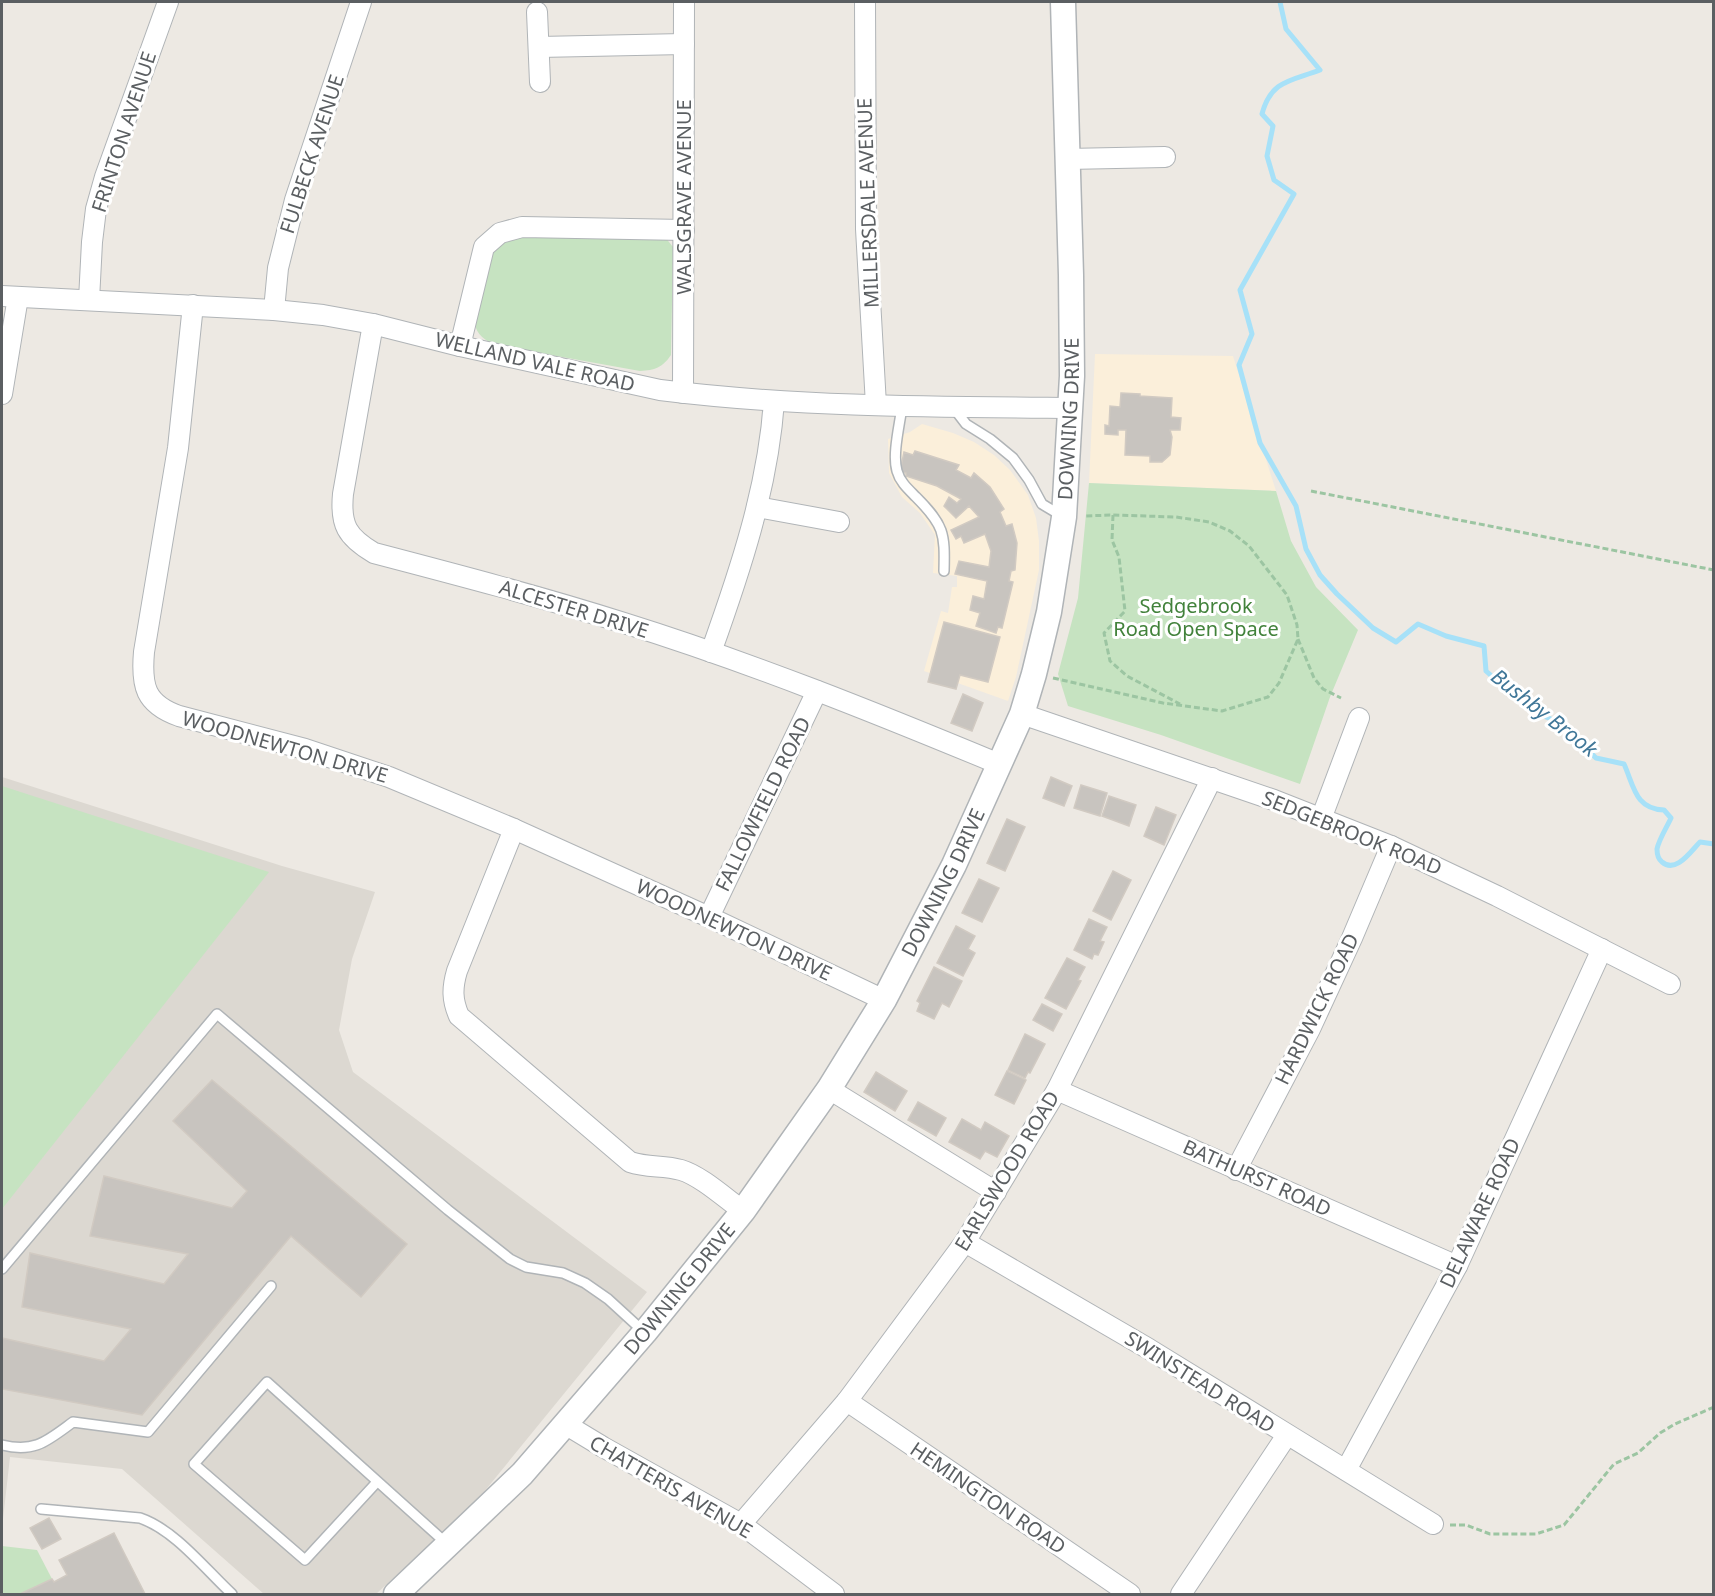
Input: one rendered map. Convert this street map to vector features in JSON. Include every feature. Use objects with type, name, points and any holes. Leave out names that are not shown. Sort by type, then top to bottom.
[{"type":"street","name":"FRINTON AVENUE","points":[[89,300],[96,209],[105,177],[168,2]]},
{"type":"street","name":"FULBECK AVENUE","points":[[274,310],[278,268],[295,200],[361,2]]},
{"type":"street","name":"WALSGRAVE AVENUE","points":[[683,393],[684,2]]},
{"type":"street","name":"MILLERSDALE AVENUE","points":[[865,2],[866,229],[876,405]]},
{"type":"street","name":"DOWNING DRIVE","points":[[396,1594],[522,1474],[645,1332],[743,1210],[829,1089],[884,1000],[954,865],[1022,714],[1049,612],[1064,517],[1070,408],[1071,274],[1063,2]]},
{"type":"street","points":[[537,12],[540,82]]},
{"type":"street","points":[[538,47],[684,44]]},
{"type":"street","points":[[1067,159],[1165,157]]},
{"type":"street","points":[[460,346],[484,247],[500,232],[522,227],[684,230]]},
{"type":"street","name":"WELLAND VALE ROAD","points":[[10,296],[193,305],[323,315],[373,324],[460,346],[660,390],[683,393],[774,402],[1070,408]]},
{"type":"street","points":[[2,394],[10,296]]},
{"type":"street","name":"WOODNEWTON DRIVE","points":[[193,305],[178,448],[144,652],[142,673],[145,690],[154,702],[164,711],[305,749],[389,777],[709,917],[884,1000]]},
{"type":"street","name":"ALCESTER DRIVE","points":[[373,324],[343,494],[342,512],[348,533],[359,544],[374,553],[624,623],[711,652],[817,691],[999,764]]},
{"type":"street","points":[[711,652],[740,573],[758,507],[772,430],[774,402]]},
{"type":"street","points":[[758,507],[839,522]]},
{"type":"street","name":"FALLOWFIELD ROAD","points":[[709,917],[817,691]]},
{"type":"street","name":"SEDGEBROOK ROAD","points":[[1022,714],[1212,778],[1391,846],[1670,984]]},
{"type":"street","points":[[1321,819],[1359,718]]},
{"type":"street","name":"EARLSWOOD ROAD","points":[[741,1524],[847,1401],[965,1242],[1057,1090],[1212,778]]},
{"type":"street","points":[[514,830],[457,971],[452,988],[453,1004],[459,1016],[630,1162],[644,1167],[669,1167],[683,1170],[743,1210]]},
{"type":"street","name":"HARDWICK ROAD","points":[[1236,1170],[1310,1029],[1391,846]]},
{"type":"street","name":"DELAWARE ROAD","points":[[1346,1470],[1457,1266],[1602,949]]},
{"type":"street","points":[[829,1089],[996,1192]]},
{"type":"street","name":"BATHURST ROAD","points":[[1057,1090],[1457,1266]]},
{"type":"street","name":"SWINSTEAD ROAD","points":[[965,1242],[1149,1349],[1433,1524]]},
{"type":"street","name":"HEMINGTON ROAD","points":[[847,1401],[1130,1594]]},
{"type":"street","name":"CHATTERIS AVENUE","points":[[566,1424],[741,1524],[834,1594]]},
{"type":"street","points":[[1181,1594],[1287,1435]]},
{"type":"lane","points":[[902,406],[896,457],[897,473],[904,486],[939,523],[944,535],[944,571]]},
{"type":"lane","points":[[953,407],[966,424],[990,439],[1013,458],[1029,480],[1042,504],[1064,517]]},
{"type":"lane","points":[[2,1269],[217,1014],[491,1245],[526,1267],[563,1273],[585,1283],[608,1299],[645,1332]]},
{"type":"lane","points":[[2,1445],[30,1448],[49,1439],[73,1422],[148,1432],[271,1286]]},
{"type":"lane","points":[[377,1482],[305,1560],[195,1464],[267,1382],[448,1545]]},
{"type":"lane","points":[[40,1509],[140,1518],[153,1522],[170,1534],[232,1594]]},
{"type":"path","points":[[1311,491],[1713,570]]},
{"type":"path","points":[[1064,517],[1113,514],[1176,517],[1209,522],[1230,531],[1249,546],[1287,595],[1297,625],[1298,639],[1314,678],[1323,689],[1341,698]]},
{"type":"path","points":[[1113,514],[1112,540],[1119,557],[1125,611],[1104,633],[1110,661],[1127,676],[1184,706]]},
{"type":"path","points":[[1034,674],[1184,706],[1222,711],[1268,697],[1279,684],[1298,639]]},
{"type":"path","points":[[1433,1524],[1467,1525],[1490,1534],[1536,1534],[1564,1525],[1614,1464],[1638,1453],[1654,1438],[1675,1424],[1713,1407]]},
{"type":"shaded area","points":[[1095,354],[1233,356],[1276,491],[1089,483]]},
{"type":"shaded area","points":[[922,424],[974,442],[994,455],[1010,470],[1028,495],[1036,518],[1039,570],[1016,677],[1008,701],[924,671],[941,611],[948,613],[952,587],[957,587],[957,576],[933,573],[935,535],[920,513],[902,497],[889,473],[888,439],[910,432]]},
{"type":"shaded area","points":[[2,777],[282,866],[375,892],[352,959],[339,1030],[353,1072],[647,1292],[474,1504],[376,1594],[264,1594],[122,1469],[10,1457],[2,1528]]},
{"type":"green space","points":[[522,233],[665,237],[673,247],[671,355],[668,359],[658,367],[640,371],[496,345],[482,336],[474,322],[492,252],[504,239]]},
{"type":"green space","name":"Sedgebrook Road Open Space","points":[[1089,483],[1276,491],[1291,541],[1316,587],[1358,630],[1330,697],[1300,784],[1161,735],[1068,706],[1058,674],[1078,598]]},
{"type":"green space","points":[[2,786],[269,872],[2,1209]]},
{"type":"green space","points":[[2,1546],[37,1550],[52,1579],[20,1594],[2,1594]]},
{"type":"building","points":[[1121,393],[1172,398],[1171,417],[1181,418],[1180,430],[1170,430],[1172,437],[1170,455],[1162,462],[1150,462],[1150,456],[1125,455],[1126,430],[1118,430],[1118,435],[1105,434],[1105,425],[1109,426],[1110,406],[1120,407]]},
{"type":"building","points":[[915,451],[959,465],[956,470],[971,478],[974,473],[990,487],[1004,509],[1000,512],[1006,526],[1012,524],[1017,543],[1015,570],[1011,571],[1009,581],[1013,582],[1002,628],[998,627],[996,633],[976,626],[980,613],[970,610],[973,596],[984,599],[987,581],[955,574],[959,561],[989,567],[991,551],[985,534],[964,543],[961,536],[956,539],[951,530],[979,517],[969,506],[956,518],[944,506],[949,497],[957,503],[961,499],[937,486],[900,472],[904,452],[913,455]]},
{"type":"building","points":[[944,622],[1000,637],[988,682],[960,675],[956,689],[928,682]]},
{"type":"building","points":[[963,694],[983,703],[972,731],[951,723]]},
{"type":"building","points":[[1051,777],[1072,786],[1064,806],[1043,798]]},
{"type":"building","points":[[1081,785],[1107,793],[1100,816],[1074,808]]},
{"type":"building","points":[[1109,796],[1136,805],[1129,826],[1102,816]]},
{"type":"building","points":[[1156,807],[1176,815],[1164,845],[1144,836]]},
{"type":"building","points":[[1007,819],[1025,827],[1005,871],[987,863]]},
{"type":"building","points":[[1113,871],[1131,880],[1111,920],[1093,911]]},
{"type":"building","points":[[979,879],[999,888],[982,922],[962,913]]},
{"type":"building","points":[[1089,919],[1107,927],[1100,941],[1104,942],[1098,955],[1094,954],[1092,959],[1074,950]]},
{"type":"building","points":[[956,926],[975,936],[968,949],[975,953],[963,976],[937,963]]},
{"type":"building","points":[[1067,958],[1085,967],[1078,980],[1081,981],[1066,1009],[1045,998]]},
{"type":"building","points":[[934,967],[962,981],[949,1007],[942,1003],[934,1019],[917,1011],[920,1003],[917,1001]]},
{"type":"building","points":[[1042,1004],[1062,1014],[1053,1031],[1033,1020]]},
{"type":"building","points":[[1025,1034],[1045,1044],[1025,1078],[1008,1070]]},
{"type":"building","points":[[1007,1071],[1026,1080],[1014,1104],[995,1095]]},
{"type":"building","points":[[876,1072],[907,1091],[895,1111],[864,1092]]},
{"type":"building","points":[[212,1080],[407,1244],[361,1297],[291,1236],[142,1415],[2,1389],[2,1338],[104,1361],[131,1329],[22,1307],[30,1253],[164,1284],[188,1254],[90,1236],[104,1176],[232,1208],[247,1191],[173,1121]]},
{"type":"building","points":[[918,1102],[946,1118],[936,1136],[908,1120]]},
{"type":"building","points":[[962,1119],[981,1130],[985,1122],[1009,1136],[997,1157],[985,1151],[980,1159],[949,1142]]},
{"type":"building","points":[[49,1518],[61,1539],[42,1549],[30,1528]]},
{"type":"building","points":[[114,1533],[145,1594],[20,1594],[52,1579],[54,1582],[67,1575],[59,1560]]},
{"type":"waterway","name":"Bushby Brook","points":[[1280,2],[1286,29],[1320,70],[1291,80],[1277,88],[1271,94],[1262,114],[1273,126],[1267,156],[1274,180],[1294,194],[1240,290],[1252,334],[1239,365],[1260,443],[1296,506],[1306,549],[1320,575],[1373,628],[1396,642],[1418,624],[1446,636],[1484,646],[1486,671],[1513,695],[1544,716],[1562,724],[1596,758],[1624,764],[1633,788],[1641,801],[1654,809],[1664,810],[1671,818],[1657,849],[1662,862],[1667,865],[1678,863],[1700,842],[1714,844]]}]
